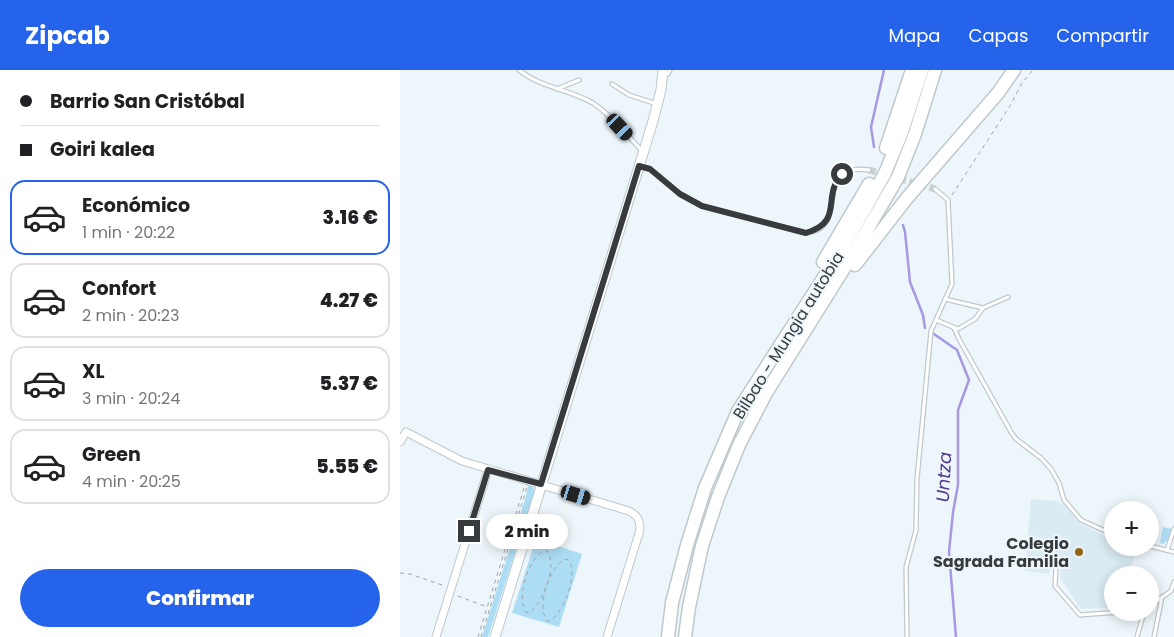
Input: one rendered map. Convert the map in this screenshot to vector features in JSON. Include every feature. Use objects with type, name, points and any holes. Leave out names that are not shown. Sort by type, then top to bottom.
[{"type":"highway","points":[[738,411],[762,357],[828,254],[878,168],[891,137],[912,70]]},
{"type":"highway","name":"Bilbao - Mungia autobia","points":[[668,637],[672,603],[686,545],[706,488],[738,411],[844,246],[885,173],[902,132],[922,70]]},
{"type":"highway","name":"Bilbao - Mungia autobia","points":[[685,637],[689,607],[702,546],[718,497],[739,445],[766,393],[853,254],[898,177],[915,134],[935,70]]},
{"type":"highway","points":[[816,314],[907,198],[998,93],[1014,70]]},
{"type":"street","points":[[495,637],[658,104],[665,71]]},
{"type":"street","points":[[400,442],[403,430],[462,461],[629,511],[639,518],[640,530],[607,637]]},
{"type":"street","points":[[436,637],[488,470]]},
{"type":"lane","points":[[519,70],[530,79],[556,90],[574,94],[593,103],[610,117],[643,152]]},
{"type":"lane","points":[[556,90],[578,80]]},
{"type":"lane","points":[[612,84],[629,95],[658,104]]},
{"type":"lane","points":[[639,166],[650,169],[680,194],[702,206],[806,233],[820,229],[825,222],[831,209],[833,189],[842,174],[857,169],[869,170]]},
{"type":"lane","points":[[907,637],[906,567],[916,530],[917,479],[931,331],[952,284],[948,200],[935,189]]},
{"type":"lane","points":[[936,320],[958,329],[975,319],[984,308],[1008,297]]},
{"type":"lane","points":[[945,298],[984,308]]},
{"type":"lane","points":[[954,328],[1016,439],[1041,458],[1051,469],[1059,483],[1064,500],[1081,520],[1104,530]]},
{"type":"lane","points":[[1167,550],[1174,529]]},
{"type":"lane","points":[[1159,548],[1174,552]]},
{"type":"lane","points":[[1056,566],[1055,586],[1080,615],[1104,613]]},
{"type":"lane","points":[[1154,637],[1161,598],[1171,591],[1174,582]]},
{"type":"lane","points":[[1137,637],[1141,621]]},
{"type":"path","points":[[948,200],[1010,106],[1022,83],[1033,70]]},
{"type":"path","points":[[478,637],[524,490],[524,486],[521,484]]},
{"type":"path","points":[[481,637],[527,491],[526,485]]},
{"type":"path","points":[[547,583],[542,609],[544,617],[550,621],[554,619],[566,598],[571,580],[571,564],[569,560],[561,561],[555,568],[547,583],[544,595],[529,613],[526,612],[522,600],[527,574],[534,560],[544,550],[550,555],[550,571],[547,583]]},
{"type":"path","points":[[400,573],[410,574],[488,607]]},
{"type":"shaded area","points":[[525,483],[530,483],[534,493],[488,637],[482,637],[526,496],[528,487]]},
{"type":"shaded area","name":"Colegio Sagrada Familia","points":[[1031,499],[1058,501],[1068,509],[1080,524],[1104,535],[1104,556],[1135,556],[1130,566],[1104,566],[1104,608],[1081,609],[1060,578],[1061,566],[1051,565],[1049,574],[1025,571]]},
{"type":"shaded area","points":[[1163,527],[1172,529],[1170,538],[1163,544],[1160,543]]},
{"type":"shaded area","points":[[536,539],[582,554],[559,627],[512,613]]},
{"type":"waterway","name":"Untza","points":[[874,147],[871,127],[884,70]]},
{"type":"waterway","name":"Untza","points":[[903,225],[910,282],[923,315],[925,328]]},
{"type":"waterway","name":"Untza","points":[[934,334],[957,350],[969,380],[958,410],[958,485],[949,552],[956,637]]},
{"type":"tunnel","points":[[869,170],[935,189]]},
{"type":"place","name":"Colegio Sagrada Familia","points":[[1079,552]]},
{"type":"route","points":[[469,531],[488,470],[541,484],[639,166],[650,169],[680,194],[702,206],[806,233],[820,229],[825,222],[831,209],[833,189],[842,174]]}]
